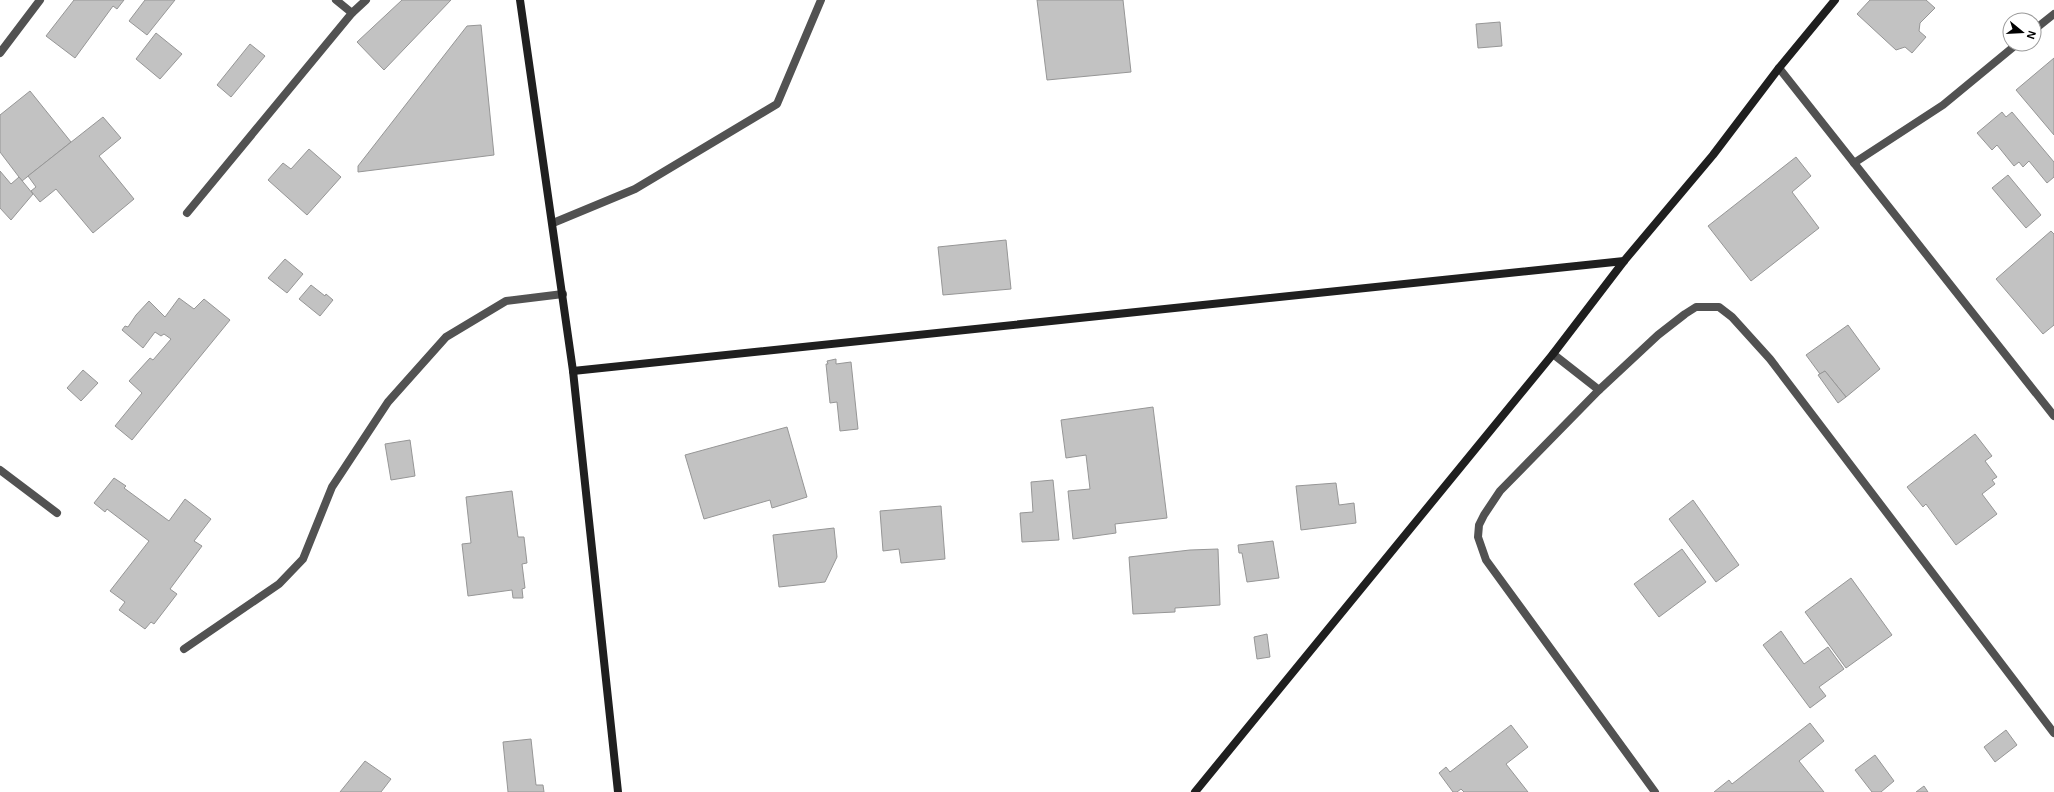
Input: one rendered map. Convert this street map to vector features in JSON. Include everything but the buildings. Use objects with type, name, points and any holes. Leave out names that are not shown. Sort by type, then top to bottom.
[{"type":"street","points":[[0,53],[40,0]]},
{"type":"street","points":[[336,0],[352,13]]},
{"type":"street","points":[[187,213],[352,13],[366,0]]},
{"type":"street","points":[[520,0],[573,371],[618,792]]},
{"type":"street","points":[[553,223],[635,189],[777,104],[821,0]]},
{"type":"street","points":[[1194,792],[1553,354],[1624,261],[1713,154],[1779,68],[1835,0]]},
{"type":"street","points":[[2042,24],[2054,14]]},
{"type":"street","points":[[1854,163],[1944,105],[2007,52]]},
{"type":"street","points":[[1779,68],[2054,416]]},
{"type":"street","points":[[573,371],[1624,261]]},
{"type":"street","points":[[184,648],[279,584],[303,559],[332,487],[388,402],[446,337],[506,301],[563,294]]},
{"type":"street","points":[[1655,792],[1486,560],[1478,537],[1479,525],[1500,491],[1599,390],[1658,335],[1696,307],[1719,307],[1732,317],[1770,359],[2054,733]]},
{"type":"street","points":[[1553,354],[1599,390]]},
{"type":"street","points":[[0,470],[56,513]]}]
